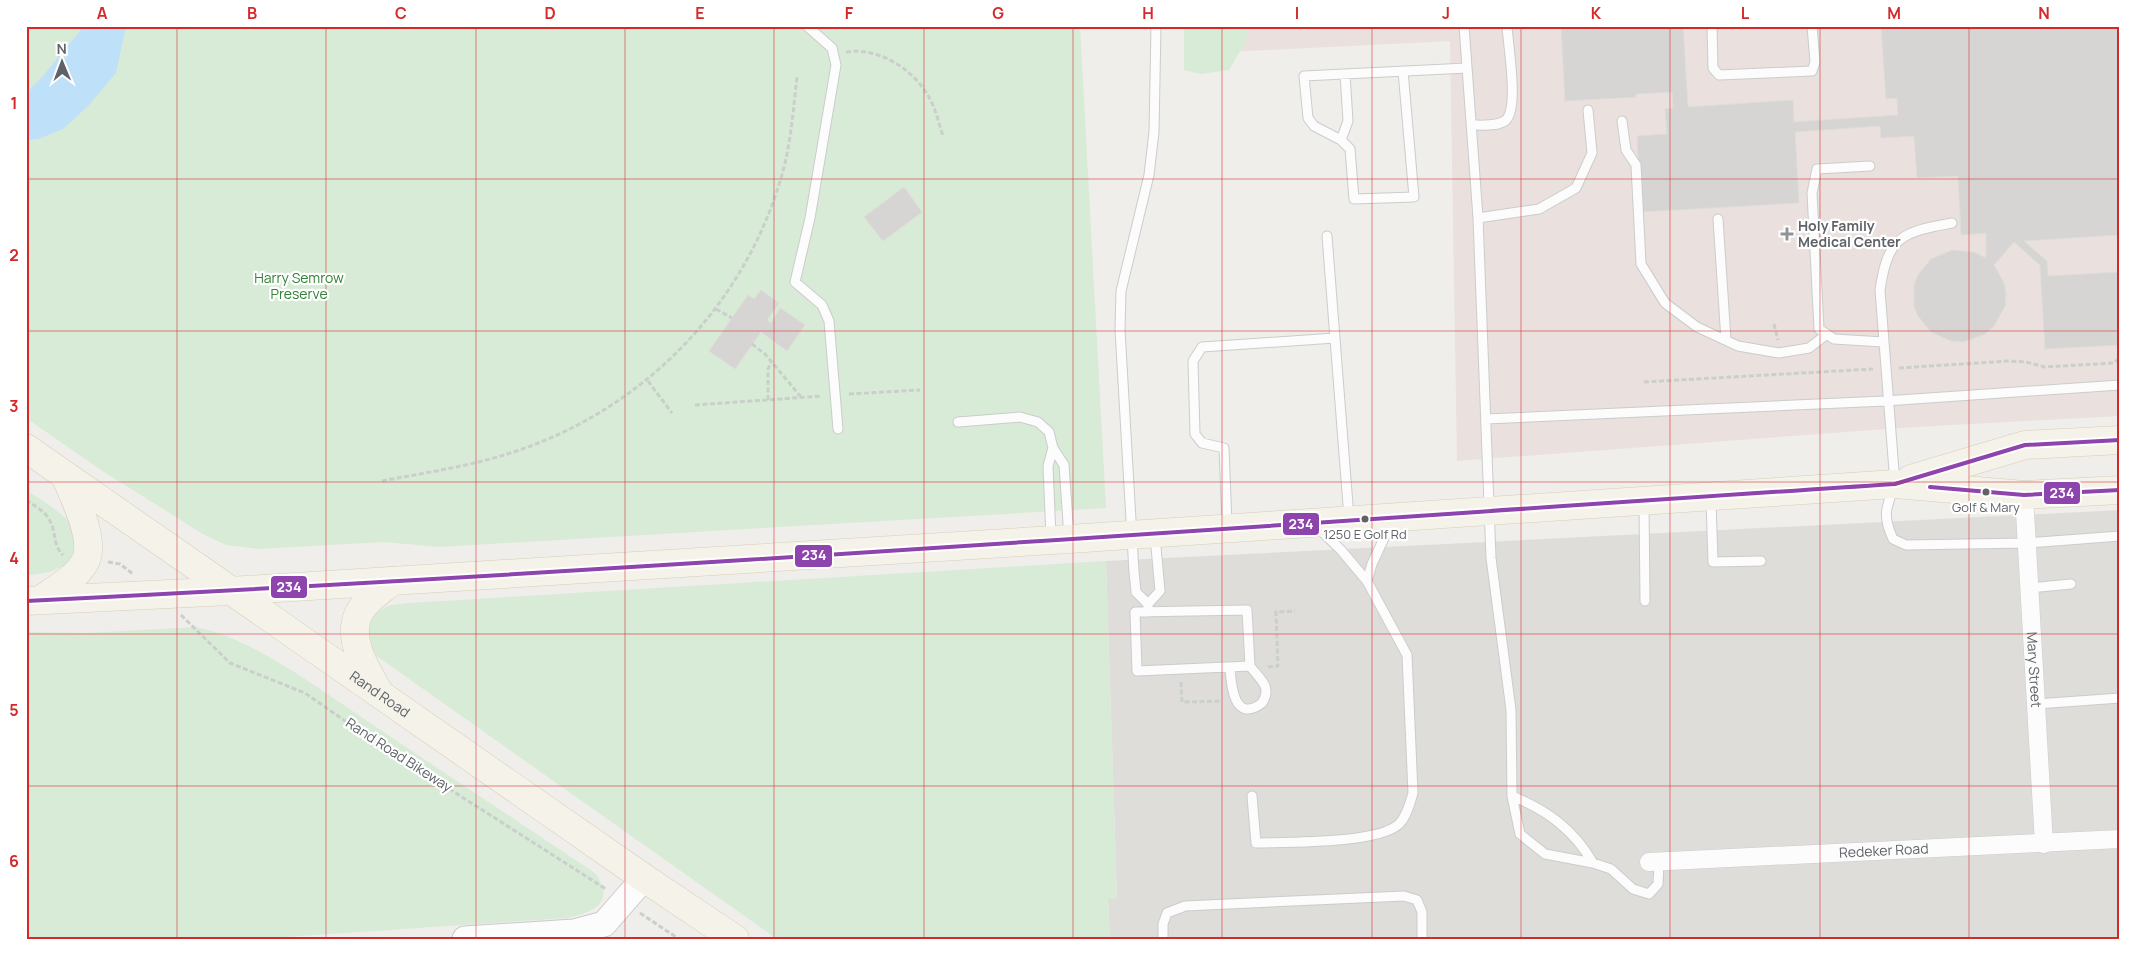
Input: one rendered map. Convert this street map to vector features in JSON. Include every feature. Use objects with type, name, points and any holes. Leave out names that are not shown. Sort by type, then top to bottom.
[{"type":"main road","points":[[1895,484],[2025,446],[2120,440]]},
{"type":"main road","name":"Rand Road","points":[[26,448],[381,696],[735,939]]},
{"type":"main road","points":[[33,600],[67,582],[85,561],[88,551],[85,527],[65,476]]},
{"type":"main road","points":[[33,600],[230,591],[1060,540],[1895,484],[2024,495],[2120,490]]},
{"type":"main road","points":[[381,696],[362,663],[355,626],[360,611],[392,581]]},
{"type":"street","name":"Mary Street","points":[[2024,495],[2044,844]]},
{"type":"street","name":"Redeker Road","points":[[1654,862],[2120,839]]},
{"type":"street","points":[[464,939],[574,932],[604,924],[644,878]]},
{"type":"lane","points":[[808,26],[832,48],[836,65],[810,218],[795,282],[822,305],[829,321],[838,429]]},
{"type":"lane","points":[[1148,608],[1160,591],[1143,534],[1120,330],[1121,291],[1149,175],[1154,132],[1156,26]]},
{"type":"lane","points":[[1464,26],[1478,218],[1490,558],[1511,710],[1512,796],[1520,834],[1544,854],[1593,863],[1611,869],[1633,889],[1649,894],[1658,884],[1654,862]]},
{"type":"lane","points":[[1471,125],[1494,124],[1505,121],[1510,114],[1512,101],[1507,26]]},
{"type":"lane","points":[[1712,26],[1713,68],[1719,75],[1812,71],[1815,62],[1812,26]]},
{"type":"lane","points":[[1403,72],[1414,197],[1354,199],[1350,150],[1341,140],[1314,126],[1308,118],[1304,76],[1467,68]]},
{"type":"lane","points":[[1341,140],[1348,121],[1345,74]]},
{"type":"lane","points":[[1478,218],[1538,209],[1576,188],[1592,153],[1588,110]]},
{"type":"lane","points":[[1622,121],[1626,150],[1636,165],[1641,264],[1665,303],[1697,327],[1738,346],[1779,353],[1809,348],[1827,334]]},
{"type":"lane","points":[[1870,166],[1817,169],[1812,193],[1819,328],[1834,339],[1883,342]]},
{"type":"lane","points":[[1718,219],[1726,340]]},
{"type":"lane","points":[[1952,223],[1914,230],[1898,241],[1884,263],[1880,290],[1895,484],[1885,513],[1886,525],[1893,539],[1906,545],[2026,543],[2120,536]]},
{"type":"lane","points":[[1327,236],[1350,521]]},
{"type":"lane","points":[[1227,529],[1224,448],[1202,443],[1195,434],[1193,361],[1202,347],[1335,338]]},
{"type":"lane","points":[[1486,419],[1888,400],[2120,385]]},
{"type":"lane","points":[[958,422],[1020,417],[1038,422],[1049,432],[1053,448],[1064,465],[1060,540]]},
{"type":"lane","points":[[1053,448],[1048,466],[1060,540]]},
{"type":"lane","points":[[1711,496],[1713,562],[1761,562]]},
{"type":"lane","points":[[1644,501],[1646,601]]},
{"type":"lane","points":[[1367,581],[1372,564],[1394,518]]},
{"type":"lane","points":[[1252,796],[1256,843],[1358,838],[1389,831],[1399,824],[1407,811],[1413,793],[1407,655],[1367,581],[1341,550],[1313,523]]},
{"type":"lane","points":[[1143,534],[1136,592],[1148,608]]},
{"type":"lane","points":[[2029,588],[2071,584]]},
{"type":"lane","points":[[1230,667],[1234,698],[1244,707],[1250,708],[1262,703],[1267,690],[1265,684],[1250,666],[1247,610],[1148,608],[1135,612],[1137,671],[1250,666]]},
{"type":"lane","points":[[2036,704],[2120,698]]},
{"type":"lane","points":[[1512,796],[1539,807],[1566,828],[1582,843],[1593,863]]},
{"type":"lane","points":[[1163,939],[1163,924],[1167,913],[1184,906],[1404,896],[1417,900],[1422,912],[1422,939]]},
{"type":"path","points":[[833,53],[870,51],[898,64],[914,77],[930,99],[943,136]]},
{"type":"path","points":[[382,481],[475,463],[540,443],[580,424],[648,380],[696,335],[746,264],[764,225],[781,178],[791,133],[797,77]]},
{"type":"path","points":[[716,309],[732,318]]},
{"type":"path","points":[[752,344],[801,398]]},
{"type":"path","points":[[1644,382],[2009,361],[2045,366],[2114,363],[2120,357]]},
{"type":"path","points":[[768,400],[768,369],[770,362]]},
{"type":"path","points":[[648,380],[672,413]]},
{"type":"path","points":[[695,405],[920,390]]},
{"type":"path","points":[[26,500],[41,510],[50,520],[56,546],[65,557]]},
{"type":"path","points":[[98,561],[116,562],[125,567]]},
{"type":"path","name":"Rand Road Bikeway","points":[[195,627],[230,663],[306,693],[368,737],[603,887]]},
{"type":"path","points":[[646,917],[679,939]]},
{"type":"shaded area","name":"Holy Family Medical Center","points":[[1207,26],[2120,26],[2120,416],[1914,427],[1457,461],[1450,41],[1208,53]]},
{"type":"shaded area","points":[[2120,510],[2120,939],[1110,939],[1108,899],[1117,898],[1106,561]]},
{"type":"green space","name":"Harry Semrow Preserve","points":[[26,26],[1080,26],[1106,508],[439,547],[384,542],[259,549],[226,545],[203,534],[104,472],[26,418]]},
{"type":"green space","points":[[1184,26],[1248,26],[1246,41],[1229,70],[1200,74],[1184,70]]},
{"type":"green space","points":[[26,490],[63,516],[74,529],[76,538],[74,559],[51,571],[26,575]]},
{"type":"green space","points":[[1106,561],[1117,898],[1108,899],[1110,939],[777,939],[378,657],[371,644],[368,630],[373,617],[388,606],[409,603]]},
{"type":"green space","points":[[195,627],[239,641],[261,653],[306,680],[396,740],[595,873],[604,892],[603,899],[593,909],[567,918],[255,939],[26,939],[26,632],[88,633]]},
{"type":"water","points":[[84,26],[126,26],[116,73],[88,106],[63,129],[38,139],[26,140],[26,93],[43,76]]},
{"type":"building","points":[[1561,26],[1683,26],[1688,107],[1793,100],[1794,122],[1898,115],[1897,98],[1886,99],[1881,26],[2120,26],[2120,235],[2024,241],[2047,261],[2048,276],[2120,272],[2120,345],[2045,349],[2040,265],[2014,242],[1994,265],[2004,283],[2006,294],[2005,306],[1994,326],[1985,334],[1963,342],[1951,341],[1931,332],[1918,316],[1914,306],[1914,285],[1918,275],[1931,259],[1952,250],[1974,252],[1986,258],[1986,233],[1961,235],[1958,176],[1917,178],[1914,136],[1881,138],[1880,126],[1795,132],[1799,203],[1641,212],[1637,136],[1667,134],[1665,109],[1673,108],[1672,92],[1636,94],[1636,97],[1565,101]]},
{"type":"building","points":[[904,187],[922,212],[883,241],[864,217]]},
{"type":"building","points":[[761,290],[779,303],[767,320],[771,323],[780,308],[805,325],[787,351],[761,332],[735,369],[709,351],[748,295],[754,299]]},
{"type":"transit line","name":"234","points":[[26,601],[727,561],[1895,484],[2025,445],[2120,440]]},
{"type":"transit line","name":"234","points":[[1930,487],[2024,495],[2120,490]]},
{"type":"place","name":"Holy Family Medical Center","points":[[1787,234]]},
{"type":"place","name":"Golf & Mary","points":[[1986,492]]},
{"type":"place","name":"1250 E Golf Rd","points":[[1365,519]]}]
